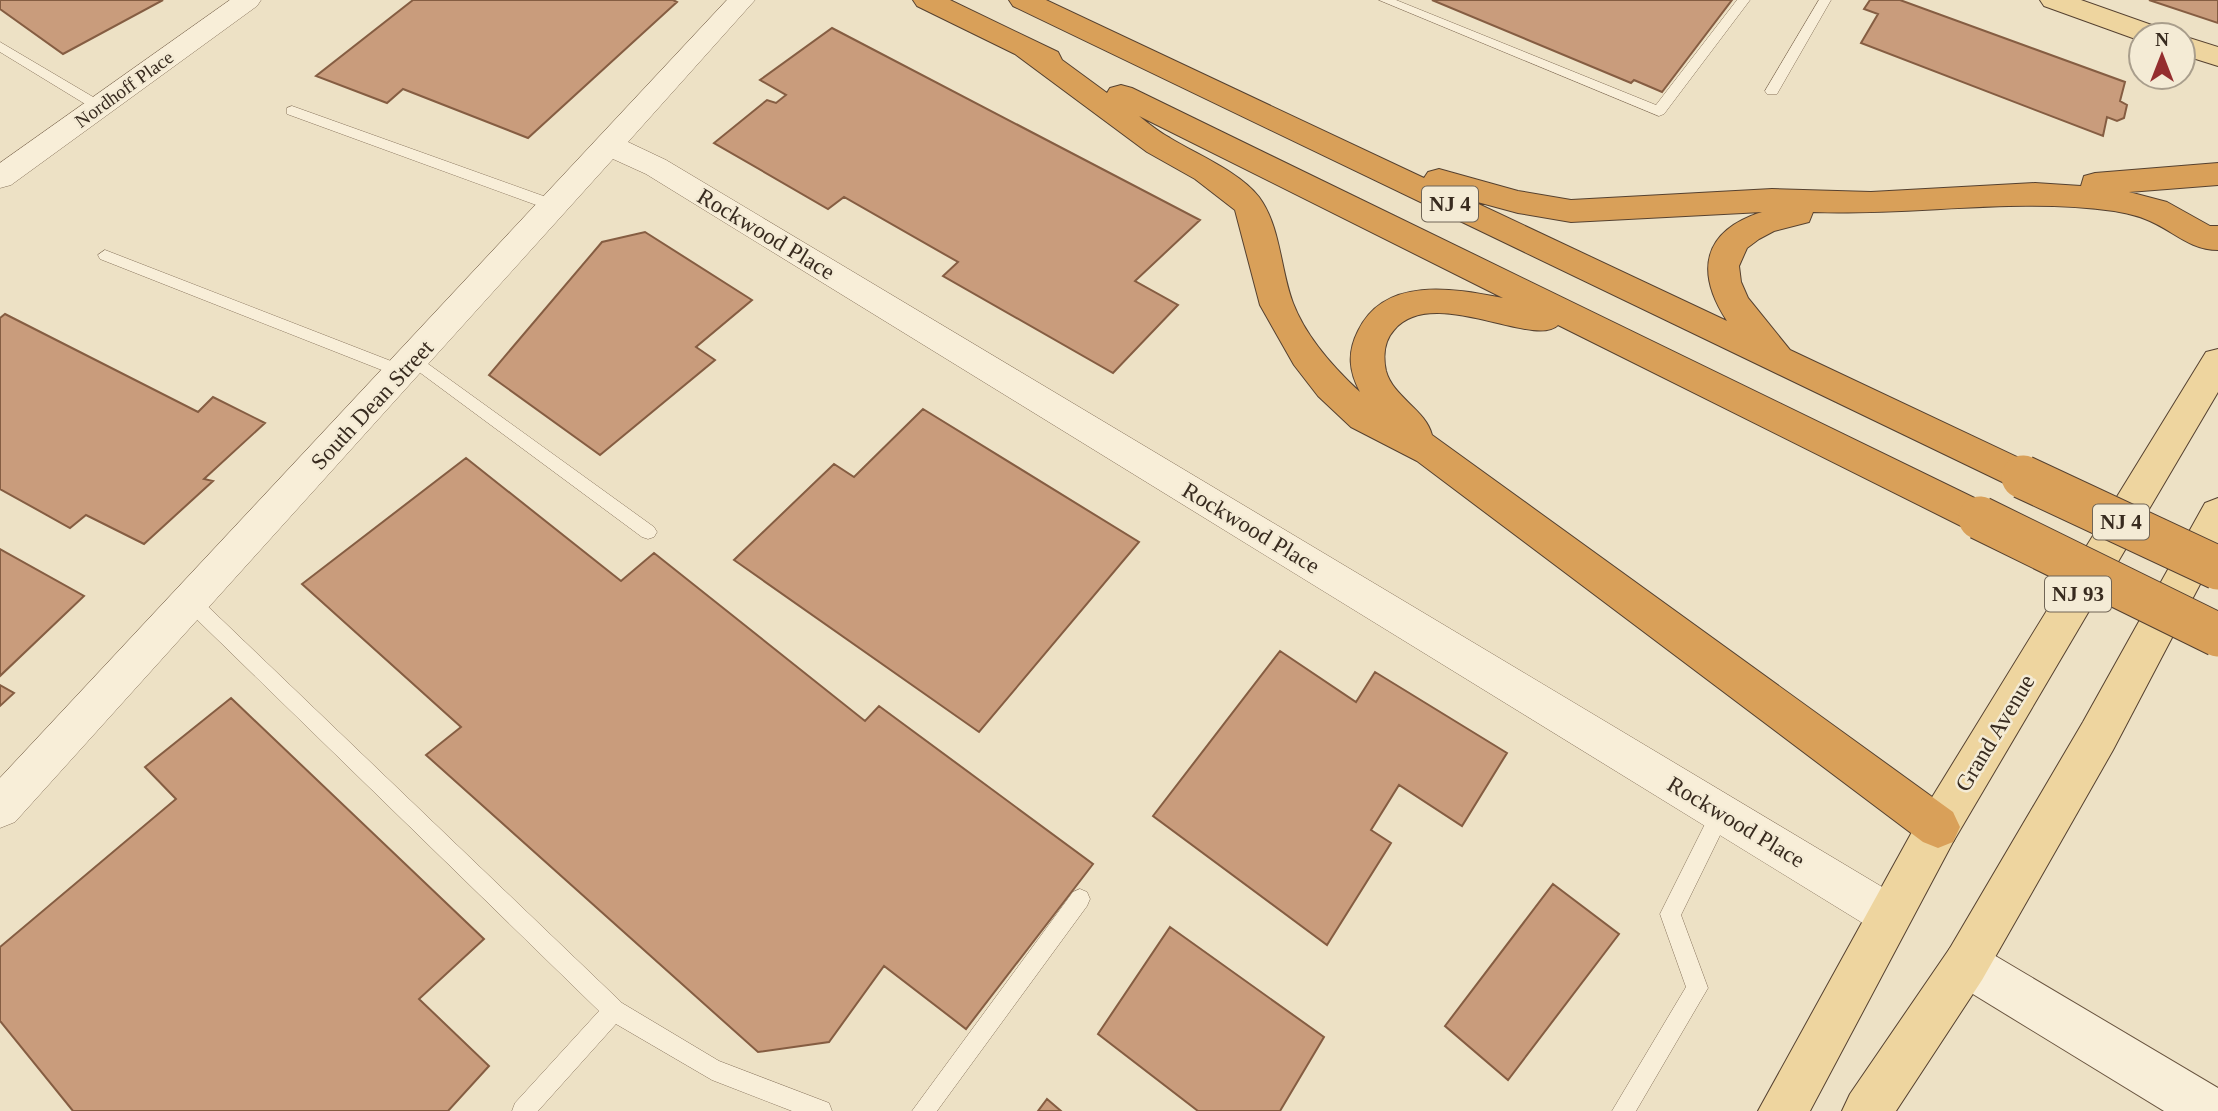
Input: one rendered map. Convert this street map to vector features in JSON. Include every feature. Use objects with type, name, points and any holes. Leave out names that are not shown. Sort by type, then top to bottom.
[{"type":"highway","name":"NJ 4","points":[[927,0],[2218,635]]},
{"type":"highway","name":"NJ 4","points":[[1023,0],[2218,568]]},
{"type":"highway","points":[[1025,48],[1158,145],[1206,171],[1246,202],[1254,215],[1277,305],[1306,356],[1330,386],[1364,417],[1430,451],[1938,827]]},
{"type":"highway","points":[[1347,155],[1518,202],[1571,211],[1772,200],[1871,203],[2035,194],[2111,181],[2218,174]]},
{"type":"highway","points":[[2035,194],[2136,204],[2172,217],[2204,237],[2218,238]]},
{"type":"highway","points":[[1780,360],[1732,300],[1723,269],[1730,247],[1739,235],[1766,220],[1871,203]]},
{"type":"highway","points":[[1430,451],[1381,396],[1366,366],[1365,352],[1371,337],[1379,322],[1390,313],[1406,305],[1450,302],[1597,330]]},
{"type":"main road","points":[[2054,0],[2127,26]]},
{"type":"main road","points":[[2197,50],[2218,57]]},
{"type":"main road","name":"Grand Avenue","points":[[1783,1111],[1938,827],[2218,362]]},
{"type":"main road","points":[[1867,1111],[1966,964],[2098,736],[2218,514]]},
{"type":"street","name":"Nordhoff Place","points":[[0,178],[248,0]]},
{"type":"street","name":"South Dean Street","points":[[0,808],[742,0]]},
{"type":"street","name":"Rockwood Place","points":[[610,146],[656,167],[1889,915]]},
{"type":"street","points":[[1966,964],[2210,1111]]},
{"type":"lane","points":[[1385,0],[1659,111],[1744,0]]},
{"type":"lane","points":[[1772,91],[1825,0]]},
{"type":"lane","points":[[0,46],[100,107]]},
{"type":"lane","points":[[292,111],[555,206]]},
{"type":"lane","points":[[105,255],[408,365],[648,532]]},
{"type":"lane","points":[[190,601],[614,1011],[712,1069],[821,1111]]},
{"type":"lane","points":[[1623,1111],[1697,988],[1670,914],[1721,813]]},
{"type":"lane","points":[[923,1111],[1080,899]]},
{"type":"lane","points":[[523,1111],[614,1011]]},
{"type":"building","points":[[0,0],[163,0],[63,54],[0,9]]},
{"type":"building","points":[[413,0],[677,2],[528,138],[403,89],[387,103],[316,76]]},
{"type":"building","points":[[1432,0],[1732,0],[1662,92],[1634,80],[1631,83]]},
{"type":"building","points":[[1870,0],[1900,0],[2125,82],[2120,101],[2127,105],[2124,118],[2117,121],[2107,117],[2103,136],[1861,43],[1878,14],[1864,9]]},
{"type":"building","points":[[2149,0],[2218,0],[2218,23]]},
{"type":"building","points":[[832,28],[1200,220],[1135,281],[1178,305],[1113,373],[943,276],[958,262],[844,197],[828,209],[714,143],[767,100],[776,103],[786,95],[760,80]]},
{"type":"building","points":[[645,232],[752,300],[696,347],[715,360],[600,455],[489,375],[602,242]]},
{"type":"building","points":[[5,314],[198,412],[213,397],[265,423],[204,479],[213,481],[144,544],[86,515],[70,528],[0,489],[0,318]]},
{"type":"building","points":[[923,409],[1139,542],[979,732],[734,560],[834,464],[854,477]]},
{"type":"building","points":[[466,458],[621,581],[654,553],[865,721],[879,706],[1093,864],[966,1029],[884,966],[829,1042],[758,1052],[426,755],[461,727],[302,584]]},
{"type":"building","points":[[0,549],[84,596],[0,676]]},
{"type":"building","points":[[1280,651],[1356,702],[1375,672],[1507,753],[1462,826],[1399,785],[1371,830],[1391,843],[1327,945],[1153,816]]},
{"type":"building","points":[[0,685],[14,693],[0,706]]},
{"type":"building","points":[[231,698],[484,939],[419,999],[489,1066],[448,1111],[73,1111],[0,1021],[0,947],[176,799],[145,767]]},
{"type":"building","points":[[1553,884],[1619,934],[1508,1080],[1445,1026]]},
{"type":"building","points":[[1170,927],[1324,1037],[1280,1111],[1198,1111],[1098,1034]]},
{"type":"building","points":[[1047,1099],[1061,1111],[1038,1111]]}]
